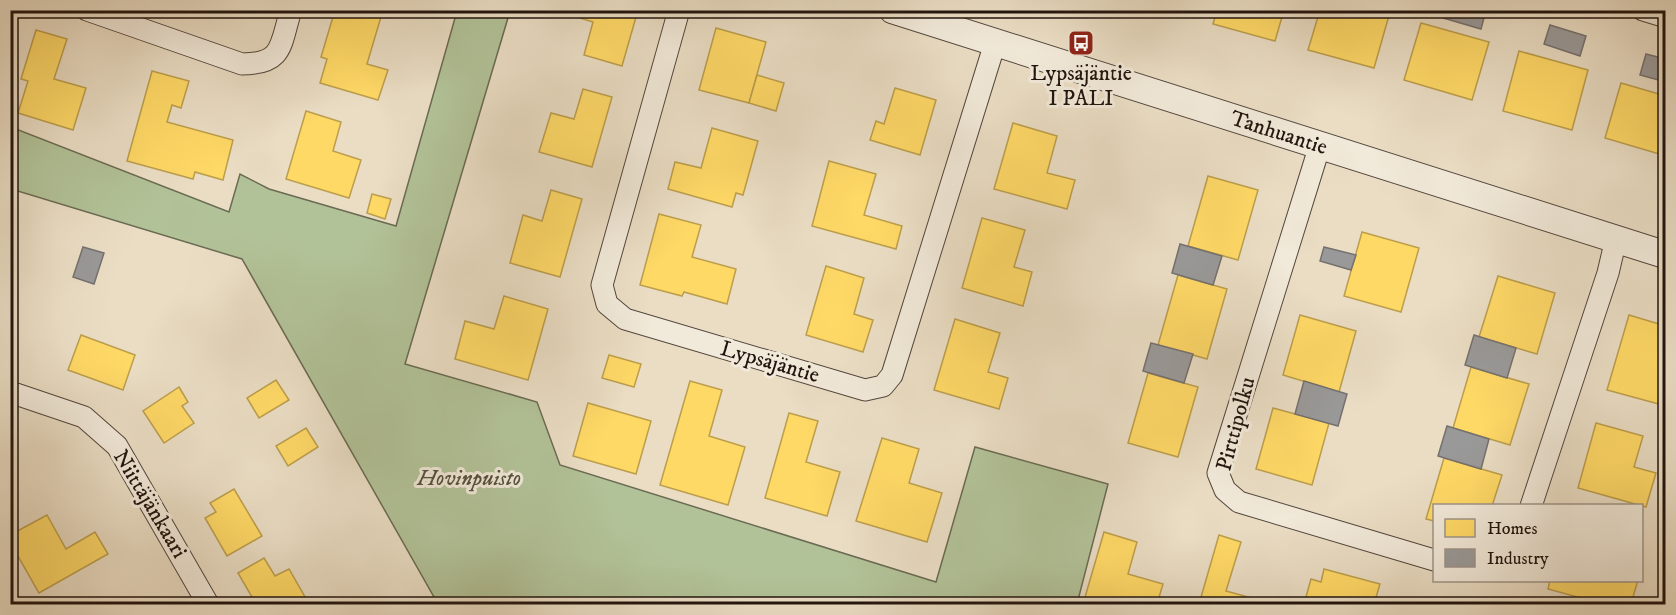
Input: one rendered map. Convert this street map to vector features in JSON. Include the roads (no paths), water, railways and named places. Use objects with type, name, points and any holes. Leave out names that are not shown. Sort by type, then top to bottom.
[{"type":"street","points":[[87,10],[242,64],[262,64],[278,52],[291,10]]},
{"type":"street","name":"Lypsäjäntie","points":[[679,10],[602,285],[607,304],[625,319],[865,390],[883,386],[892,375],[995,43]]},
{"type":"street","name":"Tanhuantie","points":[[893,10],[1665,255]]},
{"type":"street","points":[[1643,10],[1665,17]]},
{"type":"street","name":"Pirttipolku","points":[[1320,145],[1218,474],[1225,490],[1239,502],[1433,560]]},
{"type":"street","points":[[1532,504],[1608,273],[1616,238]]},
{"type":"street","name":"Niittäjänkaari","points":[[10,392],[84,417],[117,446],[208,604]]},
{"type":"place","name":"Lypsäjäntie I PALI","points":[[1081,43]]},
{"type":"park label","name":"Hovinpuisto","points":[[469,478]]}]
